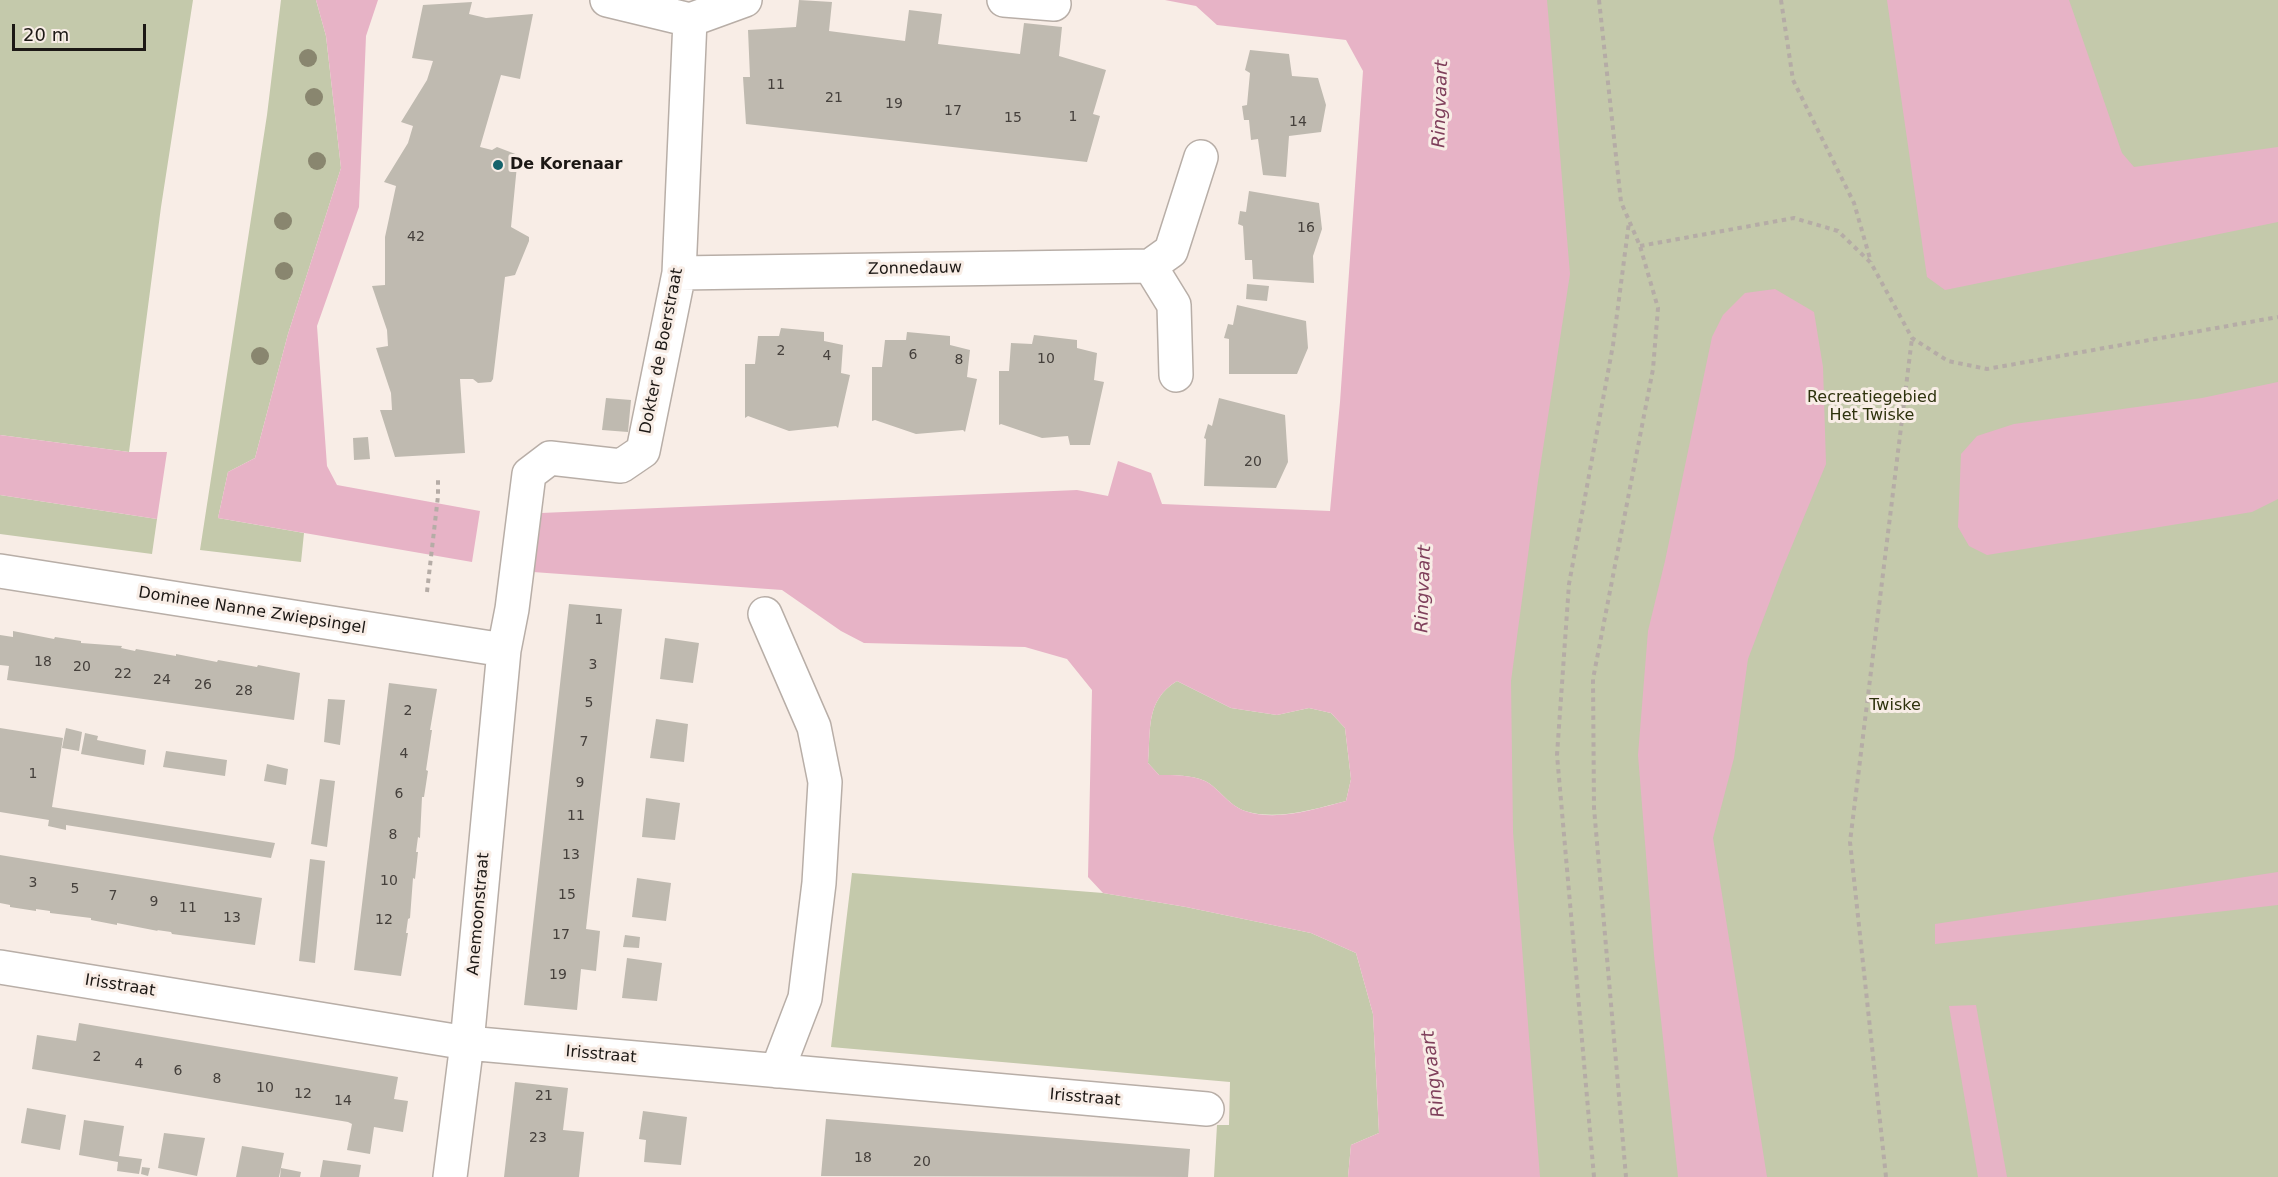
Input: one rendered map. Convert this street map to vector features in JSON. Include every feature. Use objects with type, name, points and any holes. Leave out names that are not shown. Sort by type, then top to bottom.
[{"type":"street","points":[[607,0],[690,20],[745,0]]},
{"type":"street","points":[[1004,0],[1054,4]]},
{"type":"street","name":"Dokter de Boerstraat","points":[[504,650],[512,609],[529,474],[550,458],[621,466],[643,451],[679,273],[690,20]]},
{"type":"street","points":[[1176,375],[1173,305],[1150,266],[1171,251],[1201,157]]},
{"type":"street","name":"Zonnedauw","points":[[679,273],[1150,266]]},
{"type":"street","name":"Dominee Nanne Zwiepsingel","points":[[0,571],[504,650]]},
{"type":"street","points":[[765,614],[814,727],[825,782],[819,883],[805,998],[777,1071]]},
{"type":"street","name":"Anemoonstraat","points":[[450,1177],[467,1043],[504,650]]},
{"type":"street","name":"Irisstraat","points":[[0,967],[467,1043],[1207,1109]]},
{"type":"path","points":[[1599,0],[1621,202],[1640,246],[1658,308],[1653,369],[1593,679],[1594,808],[1626,1177]]},
{"type":"path","points":[[1781,0],[1793,80],[1854,203],[1871,263],[1912,338],[1948,361],[1988,369],[2278,317]]},
{"type":"path","points":[[1640,246],[1794,218],[1838,231],[1871,263]]},
{"type":"path","points":[[1594,1177],[1557,755],[1569,584],[1613,345],[1629,222]]},
{"type":"path","points":[[1886,1177],[1850,842],[1912,338]]},
{"type":"path","points":[[427,592],[438,479]]},
{"type":"green space","points":[[0,0],[193,0],[161,207],[129,452],[0,435]]},
{"type":"green space","points":[[281,0],[316,0],[326,36],[341,168],[288,334],[255,458],[228,472],[218,518],[304,533],[301,562],[200,550],[267,115]]},
{"type":"green space","name":"Twiske","points":[[1433,0],[2278,0],[2278,1177],[1525,1177]]},
{"type":"green space","points":[[0,495],[157,519],[152,554],[0,534]]},
{"type":"green space","points":[[1177,681],[1231,708],[1277,715],[1309,708],[1331,713],[1345,728],[1351,779],[1346,801],[1296,813],[1257,814],[1239,808],[1214,787],[1200,779],[1188,776],[1159,775],[1148,763],[1150,727],[1159,697]]},
{"type":"green space","points":[[852,873],[1103,893],[1186,907],[1311,933],[1356,953],[1373,1014],[1379,1133],[1351,1145],[1348,1177],[1214,1177],[1217,1125],[1229,1125],[1230,1082],[831,1047]]},
{"type":"water","points":[[316,0],[378,0],[366,36],[359,207],[317,326],[327,466],[337,485],[480,511],[472,562],[218,518],[228,472],[255,458],[288,334],[341,168],[326,36]]},
{"type":"water","name":"Ringvaart","points":[[1165,0],[1547,0],[1570,274],[1538,481],[1511,681],[1513,832],[1540,1177],[1348,1177],[1351,1145],[1379,1133],[1373,1014],[1356,953],[1311,933],[1186,907],[1103,893],[1088,877],[1092,690],[1067,659],[1025,647],[864,643],[841,631],[782,590],[533,572],[541,513],[1077,490],[1108,496],[1118,461],[1151,473],[1162,504],[1330,511],[1340,402],[1363,71],[1346,40],[1217,25],[1196,6]],"holes":[[[1177,681],[1231,708],[1277,715],[1309,708],[1331,713],[1345,728],[1351,779],[1346,801],[1283,815],[1257,814],[1239,808],[1205,781],[1188,776],[1159,775],[1148,763],[1150,727],[1155,707],[1159,697]]]},
{"type":"water","points":[[1887,0],[2069,0],[2122,153],[2134,167],[2278,147],[2278,222],[1945,290],[1927,277]]},
{"type":"water","points":[[1775,289],[1814,312],[1823,367],[1826,464],[1748,659],[1734,758],[1713,838],[1767,1177],[1678,1177],[1654,955],[1638,755],[1648,631],[1712,337],[1723,315],[1745,293]]},
{"type":"water","points":[[2278,382],[2278,499],[2252,512],[1987,555],[1969,546],[1958,527],[1961,454],[1977,436],[2014,424],[2202,398]]},
{"type":"water","points":[[0,435],[129,452],[167,452],[157,519],[0,495]]},
{"type":"water","points":[[2278,872],[2278,905],[1935,944],[1935,924]]},
{"type":"water","points":[[1976,1005],[2007,1177],[1978,1177],[1949,1006]]},
{"type":"building","points":[[799,0],[832,2],[829,31],[905,41],[909,10],[942,14],[938,44],[1020,54],[1024,23],[1062,27],[1059,56],[1106,70],[1093,114],[1100,116],[1087,162],[746,124],[743,77],[750,77],[748,30],[796,27]]},
{"type":"building","points":[[472,2],[469,14],[486,18],[533,14],[520,79],[501,75],[480,147],[492,150],[497,147],[518,155],[511,227],[529,237],[529,241],[515,275],[505,277],[493,379],[491,382],[478,383],[473,379],[460,379],[465,453],[395,457],[380,410],[392,410],[391,393],[376,348],[388,346],[387,330],[372,286],[385,285],[385,237],[396,186],[384,182],[408,143],[413,126],[401,122],[427,80],[433,61],[412,58],[423,5]]},
{"type":"building","points":[[1250,50],[1289,54],[1292,76],[1318,78],[1326,105],[1321,132],[1289,136],[1286,177],[1263,175],[1258,139],[1251,140],[1249,120],[1244,120],[1242,106],[1247,105],[1250,73],[1245,70]]},
{"type":"building","points":[[1249,191],[1319,203],[1322,229],[1313,256],[1314,283],[1253,279],[1252,260],[1245,260],[1243,226],[1238,224],[1240,211],[1246,212]]},
{"type":"building","points":[[1247,284],[1269,286],[1267,301],[1246,299]]},
{"type":"building","points":[[1237,305],[1306,321],[1308,348],[1297,374],[1229,374],[1229,339],[1224,338],[1228,324],[1233,325]]},
{"type":"building","points":[[781,328],[824,332],[824,341],[843,345],[841,373],[850,375],[838,428],[836,426],[789,431],[748,416],[745,418],[745,364],[755,364],[758,336],[779,336]]},
{"type":"building","points":[[907,332],[950,336],[950,345],[970,350],[967,377],[977,379],[965,432],[963,430],[916,434],[875,420],[872,421],[872,367],[882,367],[885,340],[906,340]]},
{"type":"building","points":[[1034,335],[1077,340],[1077,348],[1097,353],[1094,380],[1104,382],[1090,445],[1070,445],[1068,436],[1042,438],[999,425],[999,371],[1009,371],[1011,343],[1032,344]]},
{"type":"building","points":[[606,398],[631,400],[628,432],[602,430]]},
{"type":"building","points":[[1219,398],[1285,415],[1288,462],[1276,488],[1204,486],[1206,439],[1204,438],[1208,424],[1212,426]]},
{"type":"building","points":[[368,437],[370,459],[354,460],[353,438]]},
{"type":"building","points":[[569,604],[622,609],[586,929],[600,931],[596,971],[581,969],[577,1010],[524,1005]]},
{"type":"building","points":[[13,631],[54,639],[55,637],[81,641],[81,643],[122,646],[121,648],[135,651],[136,649],[176,656],[176,654],[300,673],[294,720],[7,680],[9,666],[0,665],[0,635],[13,637]]},
{"type":"building","points":[[665,638],[699,643],[693,683],[660,679]]},
{"type":"building","points":[[389,683],[437,689],[430,730],[432,730],[426,770],[428,771],[424,797],[422,797],[420,838],[418,837],[415,879],[413,878],[410,918],[408,919],[401,976],[354,970]]},
{"type":"building","points":[[328,699],[345,700],[340,745],[324,742]]},
{"type":"building","points":[[656,719],[688,724],[684,762],[650,758]]},
{"type":"building","points":[[0,728],[63,738],[52,807],[275,843],[271,858],[66,825],[66,830],[48,826],[49,820],[0,812]]},
{"type":"building","points":[[66,728],[82,732],[79,751],[62,748]]},
{"type":"building","points":[[85,733],[98,736],[97,740],[146,750],[144,765],[81,754]]},
{"type":"building","points":[[166,751],[227,760],[225,776],[163,767]]},
{"type":"building","points":[[267,764],[288,769],[286,785],[264,781]]},
{"type":"building","points":[[320,779],[335,781],[327,847],[311,844]]},
{"type":"building","points":[[646,798],[680,803],[675,840],[642,837]]},
{"type":"building","points":[[0,855],[262,898],[255,945],[172,934],[117,923],[117,925],[91,920],[91,918],[50,913],[50,911],[10,907],[10,905],[0,903]]},
{"type":"building","points":[[310,859],[325,861],[315,963],[299,961]]},
{"type":"building","points":[[637,878],[671,883],[666,921],[632,917]]},
{"type":"building","points":[[625,935],[640,937],[639,948],[623,947]]},
{"type":"building","points":[[627,958],[662,963],[657,1001],[622,998]]},
{"type":"building","points":[[79,1023],[398,1077],[394,1099],[408,1101],[403,1132],[374,1127],[370,1154],[347,1150],[352,1124],[348,1122],[32,1069],[37,1035],[76,1041]]},
{"type":"building","points":[[515,1082],[568,1088],[563,1130],[584,1132],[579,1177],[504,1177]]},
{"type":"building","points":[[27,1108],[66,1115],[60,1150],[21,1143]]},
{"type":"building","points":[[643,1111],[687,1117],[681,1165],[644,1162],[646,1140],[639,1139]]},
{"type":"building","points":[[826,1119],[1190,1149],[1188,1177],[821,1176]]},
{"type":"building","points":[[84,1120],[124,1126],[119,1156],[142,1159],[139,1174],[117,1171],[118,1162],[79,1155]]},
{"type":"building","points":[[164,1133],[205,1138],[197,1176],[158,1168]]},
{"type":"building","points":[[242,1146],[284,1153],[279,1177],[236,1177]]},
{"type":"building","points":[[323,1160],[361,1165],[359,1177],[320,1177]]},
{"type":"building","points":[[142,1167],[150,1168],[148,1176],[141,1174]]},
{"type":"building","points":[[281,1168],[301,1172],[300,1177],[280,1177]]},
{"type":"place","name":"De Korenaar","points":[[498,165]]},
{"type":"park label","name":"Recreatiegebied Het Twiske","points":[[1872,407]]}]
